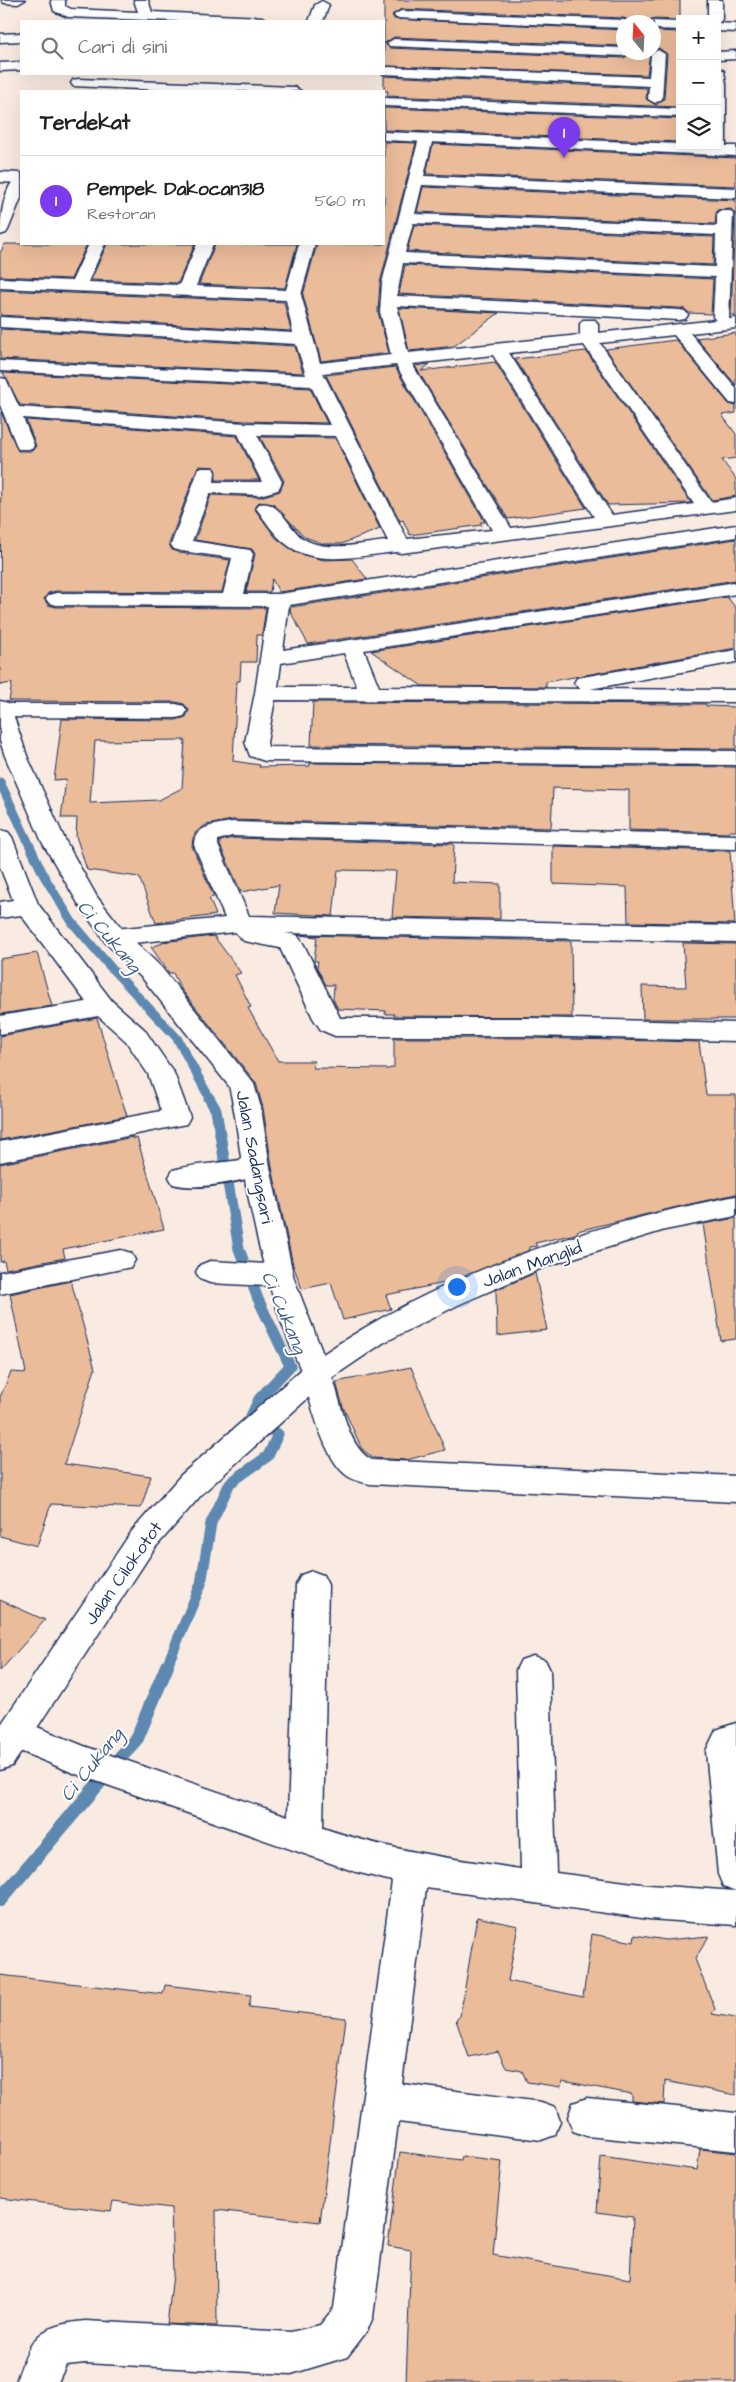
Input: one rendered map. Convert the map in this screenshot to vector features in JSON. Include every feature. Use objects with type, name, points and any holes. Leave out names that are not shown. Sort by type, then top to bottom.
[{"type":"street","points":[[9,0],[18,0]]},
{"type":"street","points":[[58,0],[59,8],[66,17],[146,16],[242,20],[250,5]]},
{"type":"street","points":[[141,0],[146,16]]},
{"type":"street","points":[[162,17],[170,0]]},
{"type":"street","points":[[393,48],[404,0]]},
{"type":"street","points":[[715,0],[715,15]]},
{"type":"street","points":[[316,20],[322,5]]},
{"type":"street","points":[[393,48],[616,25]]},
{"type":"street","points":[[661,25],[676,26]]},
{"type":"street","points":[[721,27],[736,28]]},
{"type":"street","points":[[0,38],[20,37]]},
{"type":"street","points":[[393,48],[616,52]]},
{"type":"street","points":[[393,48],[657,82]]},
{"type":"street","points":[[654,111],[657,82],[665,54],[661,54]]},
{"type":"street","points":[[721,56],[736,55]]},
{"type":"street","points":[[0,67],[20,66]]},
{"type":"street","points":[[288,90],[295,75]]},
{"type":"street","points":[[721,78],[736,84]]},
{"type":"street","points":[[74,83],[261,90]]},
{"type":"street","points":[[385,102],[676,113]]},
{"type":"street","points":[[721,115],[736,116]]},
{"type":"street","points":[[385,136],[736,151]]},
{"type":"street","points":[[426,138],[408,218],[390,283],[388,301],[401,359],[505,535]]},
{"type":"street","points":[[0,176],[20,179]]},
{"type":"street","points":[[416,180],[731,193],[724,231],[724,272],[731,320]]},
{"type":"street","points":[[0,230],[20,181]]},
{"type":"street","points":[[408,218],[724,231]]},
{"type":"street","points":[[77,287],[97,245]]},
{"type":"street","points":[[185,292],[205,245]]},
{"type":"street","points":[[307,245],[293,295],[303,338],[316,375],[401,547]]},
{"type":"street","points":[[398,258],[724,272]]},
{"type":"street","points":[[0,283],[293,295]]},
{"type":"street","points":[[388,301],[589,310],[731,320]]},
{"type":"street","points":[[589,310],[589,339],[706,508]]},
{"type":"street","points":[[0,366],[316,375],[401,359],[589,339],[731,320]]},
{"type":"street","points":[[0,322],[303,338]]},
{"type":"street","points":[[677,328],[736,399]]},
{"type":"street","points":[[497,348],[606,522]]},
{"type":"street","points":[[0,383],[25,445]]},
{"type":"street","points":[[12,412],[245,429],[344,431]]},
{"type":"street","points":[[232,600],[243,554],[181,545],[204,480],[260,489],[272,486],[272,482],[245,429]]},
{"type":"street","points":[[266,508],[293,542],[306,549],[331,552],[401,547],[505,535],[736,504]]},
{"type":"street","points":[[56,598],[279,600],[736,531]]},
{"type":"street","points":[[271,658],[736,588]]},
{"type":"street","points":[[279,600],[266,693],[256,742],[258,750],[265,754],[736,758]]},
{"type":"street","points":[[351,646],[371,695]]},
{"type":"street","points":[[521,694],[736,656]]},
{"type":"street","points":[[266,693],[736,696]]},
{"type":"street","points":[[0,709],[176,711]]},
{"type":"street","name":"Jalan Sadangsari","points":[[0,709],[16,756],[54,842],[87,900],[115,936],[152,973],[241,1084],[248,1108],[248,1169],[273,1277],[317,1373],[334,1426],[344,1448],[356,1466],[370,1472],[736,1489]]},
{"type":"street","points":[[736,842],[224,830],[211,834],[206,838],[206,845],[240,924],[252,935],[288,942],[292,945],[326,1018],[335,1027],[529,1027],[736,1032]]},
{"type":"street","points":[[0,837],[28,906],[103,1007],[135,1035],[160,1073],[179,1126],[0,1152]]},
{"type":"street","points":[[0,910],[28,906]]},
{"type":"street","points":[[115,936],[240,924],[736,934]]},
{"type":"street","points":[[0,1025],[103,1007]]},
{"type":"street","points":[[183,1177],[248,1169]]},
{"type":"street","name":"Jalan Manglid","points":[[317,1373],[373,1335],[450,1296],[538,1259],[664,1220],[736,1206]]},
{"type":"street","points":[[0,1283],[121,1260]]},
{"type":"street","points":[[223,1272],[273,1277]]},
{"type":"street","name":"Jalan Cilokotot","points":[[7,1744],[143,1540],[192,1484],[317,1373]]},
{"type":"street","points":[[304,1838],[312,1585]]},
{"type":"street","points":[[533,1670],[539,1888]]},
{"type":"street","points":[[736,1738],[728,1741],[723,1751],[736,1874]]},
{"type":"street","points":[[7,1744],[93,1765],[356,1856],[411,1869],[649,1902],[736,1908]]},
{"type":"street","points":[[37,2382],[46,2354],[60,2344],[85,2342],[291,2353],[332,2342],[353,2316],[411,1869]]},
{"type":"street","points":[[382,2101],[541,2121]]},
{"type":"street","points":[[587,2116],[736,2132]]},
{"type":"building","points":[[384,0],[680,0],[680,15],[676,15],[676,20],[661,19],[661,15],[616,15],[616,18],[401,9],[392,15],[394,19],[616,30],[616,46],[394,37],[385,43]]},
{"type":"building","points":[[661,31],[676,32],[676,107],[387,96],[388,91],[384,90],[384,76],[647,88],[646,99],[656,105],[664,99],[667,54],[661,50]]},
{"type":"building","points":[[385,43],[389,48],[616,58],[616,60],[649,60],[647,75],[385,66]]},
{"type":"building","points":[[385,108],[676,119],[676,142],[385,130]]},
{"type":"building","points":[[385,142],[416,143],[380,283],[378,312],[389,353],[321,361],[303,295],[317,245],[385,245]]},
{"type":"building","points":[[433,144],[736,158],[736,186],[426,174]]},
{"type":"building","points":[[423,187],[736,200],[736,316],[731,315],[735,214],[731,209],[717,210],[715,224],[417,212]]},
{"type":"building","points":[[414,225],[714,237],[713,265],[407,251]]},
{"type":"building","points":[[5,244],[87,245],[71,279],[0,276],[0,253]]},
{"type":"building","points":[[107,245],[195,245],[178,283],[91,280]]},
{"type":"building","points":[[215,245],[297,245],[285,288],[199,284]]},
{"type":"building","points":[[405,265],[713,279],[711,314],[689,313],[685,309],[679,308],[399,294]]},
{"type":"building","points":[[0,290],[284,302],[291,331],[0,315]]},
{"type":"building","points":[[399,308],[499,313],[454,346],[409,351]]},
{"type":"building","points":[[0,329],[295,346],[303,373],[0,359]]},
{"type":"building","points":[[736,333],[736,385],[696,338]]},
{"type":"building","points":[[676,340],[729,404],[736,406],[736,413],[722,415],[736,434],[736,458],[722,460],[736,479],[736,496],[712,500],[606,349]]},
{"type":"building","points":[[586,351],[691,503],[608,505],[515,359]]},
{"type":"building","points":[[495,362],[586,508],[508,519],[415,366],[430,364],[421,371]]},
{"type":"building","points":[[395,367],[485,522],[480,522],[482,525],[410,535],[403,520],[400,521],[326,375]]},
{"type":"building","points":[[3,373],[310,388],[327,423],[245,421],[20,405]]},
{"type":"building","points":[[1,412],[18,451],[32,451],[36,446],[26,420],[237,436],[259,480],[216,480],[215,467],[198,466],[169,544],[172,550],[180,553],[230,560],[222,592],[56,591],[48,593],[44,599],[48,605],[56,607],[266,608],[262,635],[257,635],[256,662],[241,662],[240,681],[237,681],[233,761],[260,765],[259,767],[310,766],[310,763],[736,767],[736,831],[729,831],[729,833],[629,830],[629,790],[553,788],[551,828],[232,820],[206,825],[196,832],[193,838],[192,846],[214,897],[209,898],[216,915],[156,923],[139,877],[87,870],[76,836],[77,818],[61,818],[66,779],[54,780],[62,719],[176,720],[186,717],[189,710],[184,704],[176,702],[9,701],[12,683],[0,685]],"holes":[[[185,740],[182,788],[159,800],[90,803],[95,741]]]},
{"type":"building","points":[[260,437],[335,438],[380,529],[341,544],[324,544],[305,537],[273,504],[259,502],[254,508],[276,538],[297,553],[324,560],[352,559],[367,579],[279,592],[272,579],[270,592],[246,592],[255,554],[252,549],[195,540],[211,495],[260,497],[280,491],[284,481]]},
{"type":"building","points":[[736,539],[736,580],[308,644],[290,611],[291,607]]},
{"type":"building","points":[[727,597],[736,608],[736,648],[546,682],[546,687],[422,686],[371,651]]},
{"type":"building","points":[[313,702],[706,704],[706,706],[736,707],[736,749],[311,745]]},
{"type":"building","points":[[232,838],[454,844],[452,882],[500,884],[500,919],[392,917],[396,871],[338,870],[333,916],[275,913],[279,885],[241,892],[220,845],[220,841]]},
{"type":"building","points":[[553,846],[730,851],[735,924],[628,922],[627,887],[553,884]]},
{"type":"building","points":[[299,935],[571,941],[572,1017],[394,1016],[394,1014],[385,1014],[386,1011],[338,1009],[333,999],[334,985],[326,985],[317,968],[318,961],[314,961],[317,937]]},
{"type":"building","points":[[214,936],[241,973],[235,975],[251,1007],[248,1008],[278,1061],[314,1061],[313,1068],[388,1069],[394,1067],[394,1038],[529,1038],[699,1042],[706,1095],[736,1095],[736,1194],[577,1231],[578,1233],[535,1243],[537,1246],[529,1247],[530,1250],[449,1282],[386,1295],[391,1309],[343,1320],[331,1283],[302,1289],[293,1265],[272,1167],[263,1108],[256,1083],[181,989],[173,973],[169,973],[151,947],[162,942]]},
{"type":"building","points":[[683,943],[736,944],[736,1019],[643,1019],[642,986],[686,987]]},
{"type":"building","points":[[37,953],[52,1006],[0,1014],[0,959]]},
{"type":"building","points":[[97,1018],[127,1116],[0,1140],[0,1036]]},
{"type":"building","points":[[133,1137],[133,1139],[137,1138],[164,1229],[63,1249],[65,1258],[6,1269],[4,1261],[0,1262],[0,1164]]},
{"type":"building","points":[[736,1218],[736,1339],[721,1341],[703,1224]]},
{"type":"building","points":[[535,1273],[547,1330],[497,1336],[496,1290]]},
{"type":"building","points":[[71,1281],[95,1369],[64,1464],[151,1476],[141,1508],[51,1504],[37,1546],[0,1536],[0,1397],[11,1372],[26,1373],[10,1294]]},
{"type":"building","points":[[411,1367],[445,1450],[406,1460],[373,1458],[362,1449],[343,1407],[336,1382]]},
{"type":"building","points":[[0,1600],[45,1620],[0,1671]]},
{"type":"building","points":[[477,1917],[518,1926],[508,1981],[583,1997],[592,1934],[634,1942],[635,1935],[666,1940],[709,1936],[695,1959],[715,2009],[712,2014],[736,2018],[736,2095],[665,2081],[664,2104],[632,2101],[632,2094],[562,2081],[561,2087],[527,2082],[522,2071],[506,2068],[498,2051],[469,2057],[456,2020],[460,2016]]},
{"type":"building","points":[[0,1975],[163,1994],[165,1985],[251,1995],[249,2007],[346,2018],[320,2222],[216,2210],[217,2326],[167,2324],[173,2275],[171,2208],[113,2201],[111,2211],[0,2198]]},
{"type":"building","points":[[700,2149],[736,2153],[736,2382],[406,2382],[411,2250],[388,2246],[400,2152],[461,2160],[462,2156],[502,2161],[493,2255],[630,2279],[633,2217],[597,2212],[601,2156],[697,2170]]},
{"type":"waterway","name":"Ci Cukang","points":[[0,782],[44,876],[72,922],[112,969],[177,1038],[210,1099]]},
{"type":"waterway","name":"Ci Cukang","points":[[166,1668],[201,1584],[211,1523],[230,1483],[268,1456],[278,1434],[251,1416],[259,1399],[290,1366],[258,1299],[239,1249],[216,1110],[209,1098]]},
{"type":"waterway","name":"Ci Cukang","points":[[0,1900],[137,1738],[167,1666]]},
{"type":"place","name":"Pempek Dakocan318","points":[[564,158]]}]
